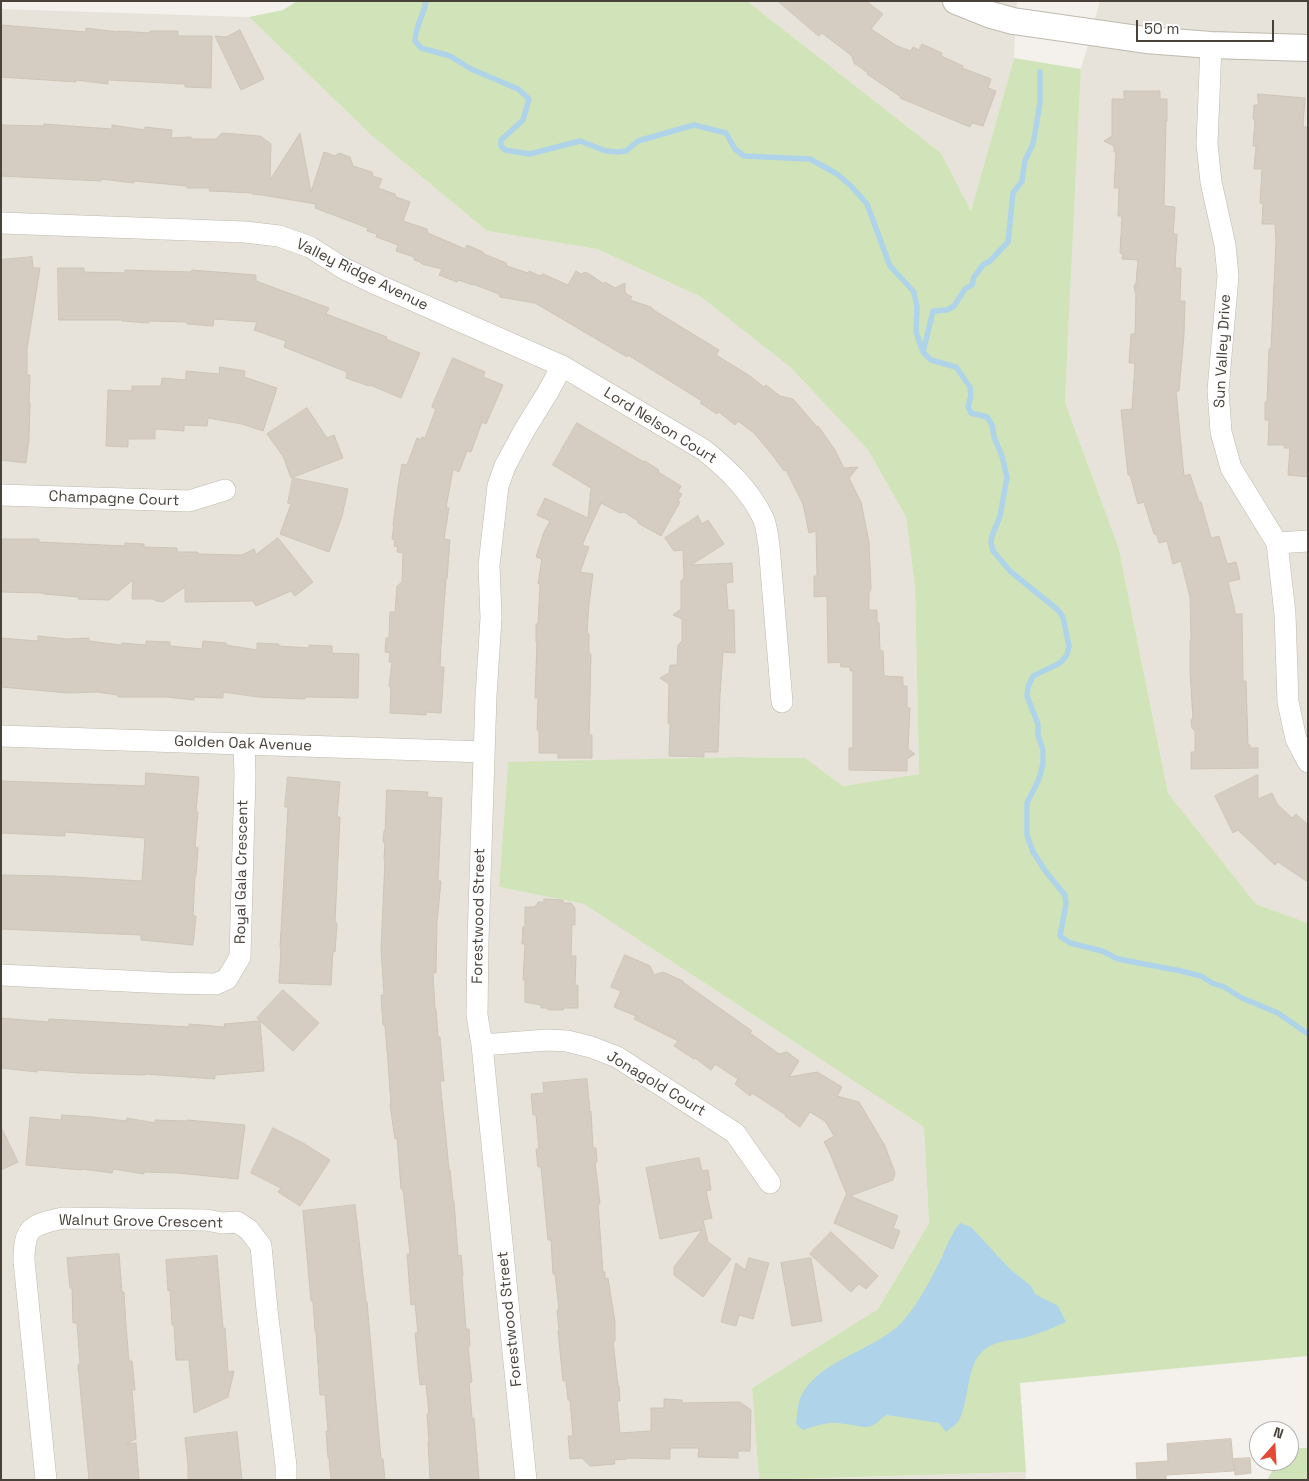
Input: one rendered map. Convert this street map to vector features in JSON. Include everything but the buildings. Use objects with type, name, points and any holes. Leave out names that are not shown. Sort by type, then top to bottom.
[{"type":"street","points":[[956,1],[991,15],[1014,21],[1146,40],[1308,48]]},
{"type":"street","name":"Sun Valley Drive","points":[[1211,44],[1207,144],[1211,182],[1224,245],[1228,276],[1218,390],[1221,432],[1231,468],[1277,543],[1285,614],[1288,702],[1296,739],[1308,762]]},
{"type":"street","name":"Valley Ridge Avenue","points":[[1,223],[245,232],[279,236],[310,248],[378,286],[562,366]]},
{"type":"street","name":"Lord Nelson Court","points":[[562,366],[704,450],[742,485],[753,501],[764,519],[769,545],[782,702]]},
{"type":"street","name":"Forestwood Street","points":[[526,1480],[482,1046],[477,1015],[484,752],[490,618],[489,565],[498,486],[505,466],[562,366]]},
{"type":"street","name":"Champagne Court","points":[[1,495],[189,501],[225,490]]},
{"type":"street","points":[[1277,543],[1308,541]]},
{"type":"street","name":"Golden Oak Avenue","points":[[1,736],[484,752]]},
{"type":"street","name":"Royal Gala Crescent","points":[[1,975],[216,984],[227,978],[240,957],[245,775],[244,744]]},
{"type":"street","name":"Jonagold Court","points":[[482,1046],[547,1040],[567,1041],[591,1047],[617,1057],[736,1133],[770,1183]]},
{"type":"street","name":"Walnut Grove Crescent","points":[[46,1480],[24,1262],[24,1244],[33,1227],[44,1222],[63,1218],[206,1220],[222,1223],[237,1222],[249,1230],[261,1246],[285,1456],[286,1480]]},
{"type":"shaded area","points":[[747,1],[1017,1],[1014,58],[971,212],[941,153]]},
{"type":"shaded area","points":[[1100,1],[1308,1],[1308,923],[1256,904],[1168,793],[1119,549],[1065,402],[1081,69]]},
{"type":"shaded area","points":[[1,9],[249,17],[371,135],[487,231],[597,249],[701,297],[791,368],[868,450],[906,517],[915,588],[919,774],[843,786],[804,758],[737,757],[508,763],[499,887],[584,904],[924,1127],[929,1223],[878,1309],[752,1388],[759,1480],[1,1480]]},
{"type":"shaded area","points":[[1026,1472],[1026,1480],[767,1480]]},
{"type":"green space","points":[[297,1],[747,1],[941,153],[971,211],[1014,58],[1081,69],[1065,402],[1119,549],[1168,793],[1256,904],[1308,923],[1308,1356],[1020,1383],[1026,1472],[759,1480],[752,1388],[878,1309],[929,1223],[924,1127],[584,904],[499,887],[508,762],[737,757],[805,758],[843,786],[919,774],[915,588],[906,517],[868,450],[791,368],[701,297],[597,249],[487,231],[371,135],[249,17],[283,10]]},
{"type":"green space","points":[[1299,1448],[1308,1448],[1308,1480],[1267,1480],[1272,1471],[1299,1471]]},
{"type":"water","points":[[960,1223],[971,1227],[1009,1268],[1031,1286],[1035,1294],[1058,1306],[1066,1322],[1020,1339],[997,1343],[986,1348],[976,1360],[973,1368],[962,1414],[958,1422],[946,1432],[939,1423],[887,1415],[867,1427],[830,1423],[803,1430],[796,1424],[797,1410],[806,1388],[817,1376],[830,1367],[876,1341],[902,1322],[924,1291],[949,1240]]},
{"type":"waterway","points":[[426,1],[415,36],[415,41],[421,48],[450,56],[471,69],[518,89],[529,99],[523,120],[501,140],[501,146],[505,150],[530,154],[580,141],[606,151],[626,151],[638,141],[694,125],[726,133],[735,149],[744,156],[810,159],[837,174],[867,204],[890,266],[914,292],[917,307],[916,332],[923,352],[931,360],[956,367],[970,387],[971,396],[968,407],[971,413],[987,417],[992,425],[1007,477],[1000,516],[992,536],[993,551],[1011,572],[1058,610],[1063,617],[1069,646],[1067,655],[1060,663],[1033,676],[1028,687],[1027,696],[1038,724],[1038,735],[1043,750],[1043,764],[1039,779],[1027,803],[1027,835],[1033,852],[1046,872],[1065,895],[1066,904],[1060,936],[1070,943],[1102,951],[1118,959],[1201,976],[1242,998],[1278,1013],[1308,1034]]},
{"type":"waterway","points":[[923,352],[933,311],[947,310],[954,306],[965,289],[972,285],[974,277],[983,265],[990,261],[1008,242],[1013,193],[1022,181],[1025,160],[1033,144],[1040,103],[1040,72]]}]
